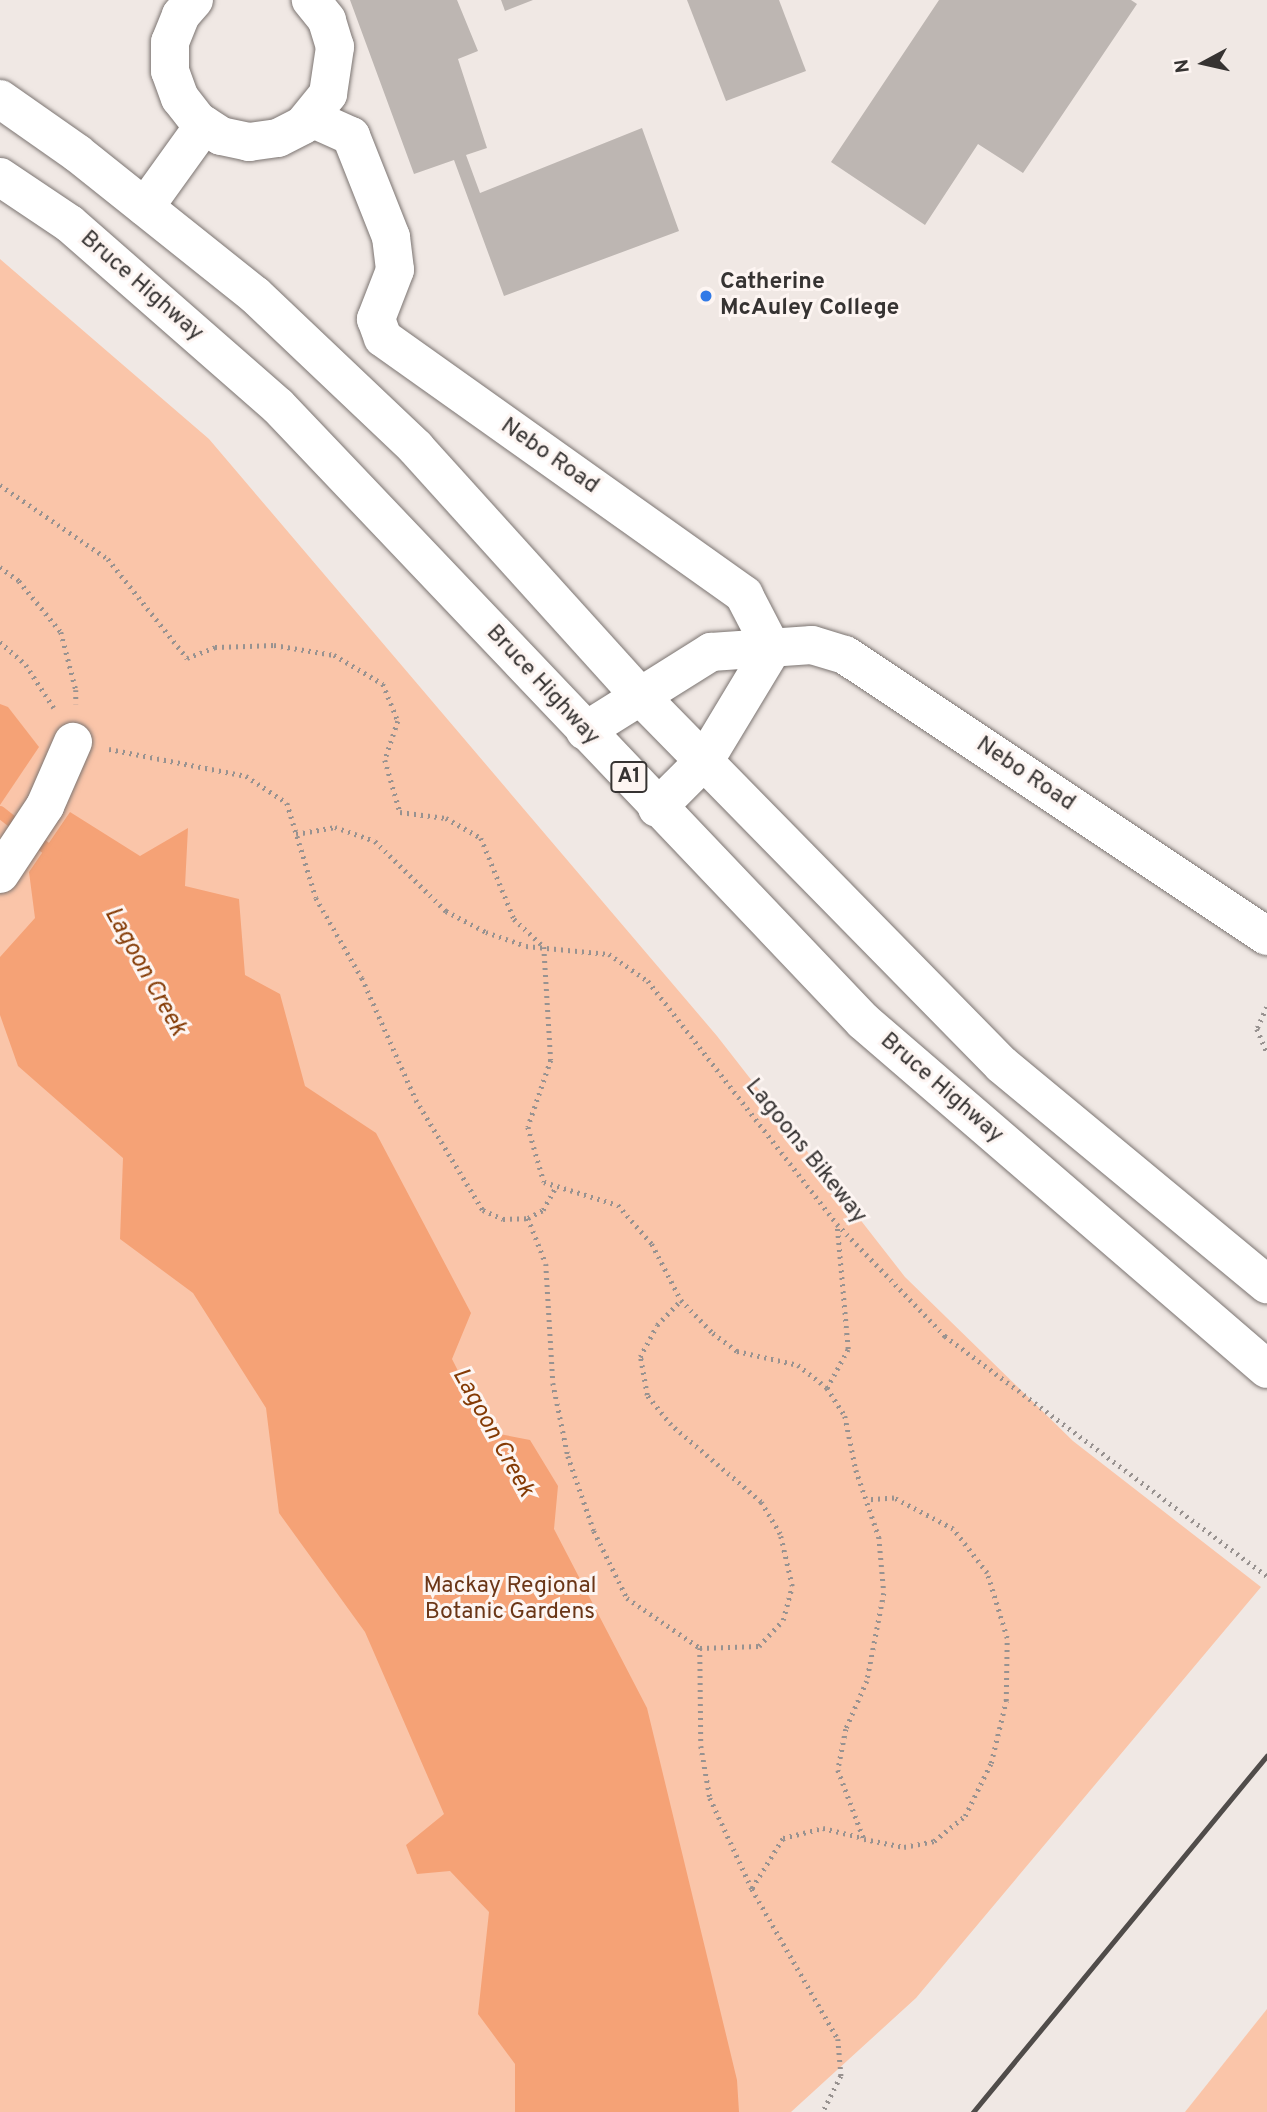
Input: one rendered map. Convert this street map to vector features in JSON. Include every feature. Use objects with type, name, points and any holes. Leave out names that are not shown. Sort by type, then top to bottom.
[{"type":"main road","points":[[194,0],[181,15],[170,42],[170,71],[180,98],[204,125],[221,136],[249,142],[278,138],[311,118],[328,94],[335,66],[327,20],[312,0]]},
{"type":"main road","points":[[0,99],[145,207],[255,295],[416,448],[639,695],[1002,1065],[1267,1284]]},
{"type":"main road","name":"Nebo Road","points":[[311,118],[351,136],[391,237],[395,270],[377,311],[377,328],[394,346],[744,595],[772,649]]},
{"type":"main road","points":[[145,207],[204,125]]},
{"type":"main road","name":"Bruce Highway","points":[[0,177],[70,225],[278,406],[657,808],[863,1021],[1267,1369]]},
{"type":"main road","name":"Nebo Road","points":[[585,731],[711,652],[813,645],[845,655],[1267,936]]},
{"type":"main road","points":[[657,808],[705,760],[772,649]]},
{"type":"main road","points":[[7,863],[45,806],[74,742]]},
{"type":"path","points":[[0,485],[108,559],[187,658],[215,647],[274,645],[334,655],[383,684],[398,721],[385,760],[400,812],[446,818],[481,838],[514,919],[544,947],[551,1060],[528,1127],[544,1182],[555,1188],[618,1205],[652,1244],[681,1300],[737,1351],[798,1365],[827,1388],[845,1416],[866,1500],[879,1537],[884,1593],[867,1681],[846,1729],[838,1770],[863,1839]]},
{"type":"path","points":[[0,567],[19,581],[61,632],[76,690],[74,742]]},
{"type":"path","points":[[0,642],[26,665],[74,742],[246,776],[287,803],[316,898],[362,978],[416,1100],[449,1161],[483,1210],[503,1219],[528,1218],[543,1210],[555,1188]]},
{"type":"path","name":"Lagoons Bikeway","points":[[296,834],[335,827],[375,841],[446,911],[486,932],[544,947],[609,954],[648,981],[837,1224],[945,1336],[1267,1576]]},
{"type":"path","points":[[1267,1007],[1258,1029],[1267,1052]]},
{"type":"path","points":[[528,1218],[546,1264],[554,1383],[568,1456],[594,1531],[628,1598],[699,1648],[759,1646],[783,1620],[792,1586],[780,1534],[761,1502],[671,1426],[647,1395],[640,1357],[657,1325],[681,1300]]},
{"type":"path","points":[[827,1388],[848,1349],[837,1224]]},
{"type":"path","points":[[752,1889],[783,1838],[823,1828],[904,1847],[934,1841],[965,1816],[991,1763],[1006,1701],[1007,1638],[987,1573],[953,1529],[894,1498],[866,1500]]},
{"type":"path","points":[[699,1648],[701,1746],[710,1798],[752,1889],[838,2039],[841,2076],[823,2112]]},
{"type":"green space","name":"Mackay Regional Botanic Gardens","points":[[0,259],[209,439],[717,1036],[905,1277],[1073,1441],[1261,1587],[916,1998],[791,2112],[0,2112]]},
{"type":"green space","points":[[1267,2009],[1267,2112],[1185,2112]]},
{"type":"water","points":[[0,704],[8,707],[39,747],[0,805]]},
{"type":"water","points":[[70,812],[140,856],[188,828],[185,886],[239,899],[245,975],[280,994],[305,1086],[376,1133],[471,1313],[452,1359],[489,1432],[530,1440],[558,1486],[554,1529],[647,1708],[737,2080],[739,2112],[515,2112],[515,2064],[478,2014],[489,1912],[450,1871],[417,1874],[406,1845],[444,1814],[365,1632],[279,1513],[266,1408],[193,1293],[120,1239],[123,1158],[18,1066],[0,1015],[0,957],[35,918],[29,872]]},
{"type":"building","points":[[350,0],[457,0],[478,51],[458,59],[487,148],[466,155],[480,193],[642,128],[679,231],[504,296],[454,160],[414,174]]},
{"type":"building","points":[[501,0],[533,0],[505,11]]},
{"type":"building","points":[[687,0],[779,0],[806,71],[726,101]]},
{"type":"building","points":[[939,0],[1131,0],[1137,4],[1023,173],[978,144],[925,225],[831,162]]},
{"type":"waterway","name":"Lagoon Creek","points":[[0,812],[56,856]]},
{"type":"railway","points":[[973,2112],[1267,1755]]},
{"type":"place","name":"Catherine McAuley College","points":[[706,296]]}]
